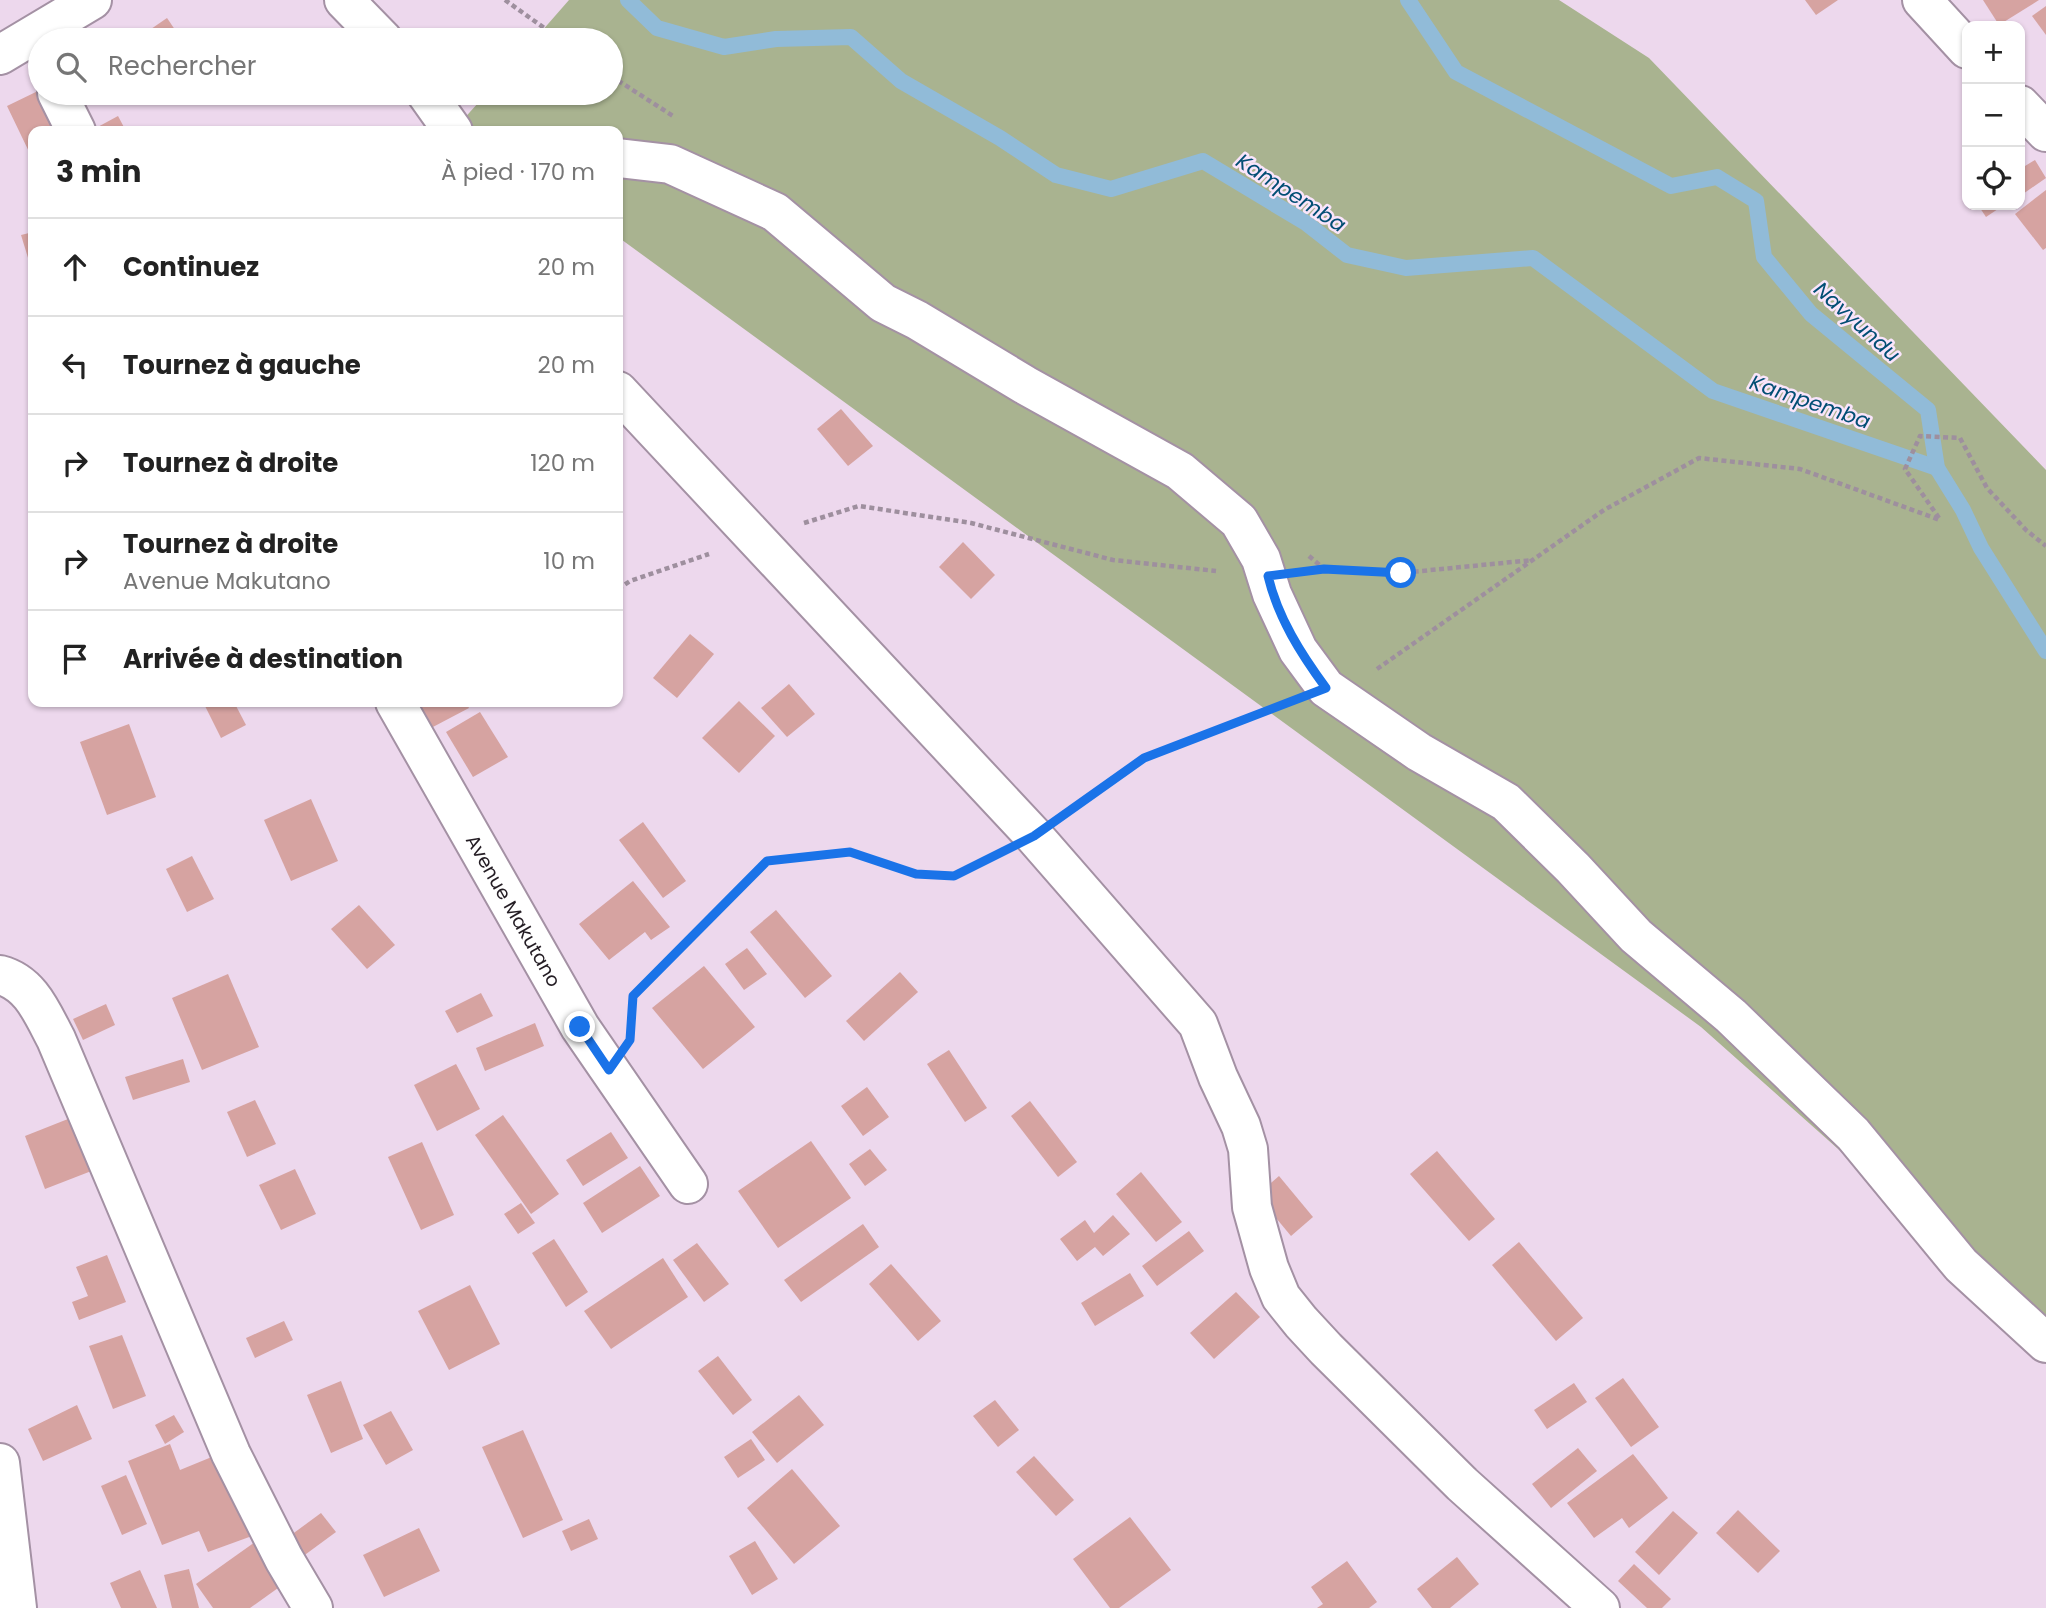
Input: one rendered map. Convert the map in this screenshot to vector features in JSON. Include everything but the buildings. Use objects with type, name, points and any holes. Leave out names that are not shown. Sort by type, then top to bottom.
[{"type":"street","points":[[54,28],[92,0]]},
{"type":"street","points":[[344,0],[371,28]]},
{"type":"street","points":[[1922,0],[1962,44]]},
{"type":"street","points":[[63,105],[74,126]]},
{"type":"street","points":[[435,105],[449,126]]},
{"type":"street","points":[[2025,110],[2046,132]]},
{"type":"street","points":[[623,159],[670,164],[775,212],[883,303],[917,320],[1025,386],[1180,471],[1238,521],[1261,559],[1272,594],[1298,650],[1326,688],[1419,752],[1506,802],[1573,868],[1636,936],[1731,1016],[1853,1134],[1961,1265],[2046,1343]]},
{"type":"street","points":[[623,396],[1034,836],[1198,1024],[1248,1149],[1252,1207],[1269,1268],[1281,1297],[1326,1349],[1462,1483],[1600,1608]]},
{"type":"street","name":"Avenue Makutano","points":[[398,707],[580,1027],[688,1184]]},
{"type":"street","points":[[0,975],[13,979],[24,987],[56,1039],[231,1454],[284,1559],[313,1608]]},
{"type":"street","points":[[0,1463],[16,1608]]},
{"type":"path","points":[[505,0],[544,28]]},
{"type":"path","points":[[609,1070],[630,1040],[633,996],[767,861],[850,852],[916,874],[954,876],[1034,836],[1144,758],[1326,688],[1361,680],[1605,510],[1699,458],[1800,468],[1940,520],[1905,468],[1920,436],[1960,438],[1987,488],[2026,530],[2043,540],[2046,546]]},
{"type":"path","points":[[623,586],[755,537],[859,506],[971,523],[1113,560],[1268,576],[1324,569],[1401,573],[1534,560]]},
{"type":"green space","points":[[569,0],[1559,0],[1649,58],[2046,470],[2046,1334],[1701,1027],[623,241],[623,126],[466,126],[461,122],[476,105],[623,105],[623,28],[544,28]]},
{"type":"waterway","name":"Kampemba","points":[[628,0],[657,28],[724,47],[776,39],[851,37],[901,81],[1000,138],[1056,175],[1111,189],[1203,161],[1306,223],[1347,255],[1406,268],[1533,258],[1713,391],[1937,468]]},
{"type":"waterway","name":"Navyundu","points":[[1408,0],[1456,72],[1671,186],[1717,177],[1756,201],[1764,257],[1811,314],[1928,410],[1937,468],[1963,510],[1981,548],[2046,651]]},
{"type":"route","points":[[580,1027],[609,1070],[630,1040],[633,996],[767,861],[850,852],[916,874],[954,876],[1034,836],[1144,758],[1326,688],[1298,650],[1272,594],[1268,576],[1324,569],[1401,573]]}]
